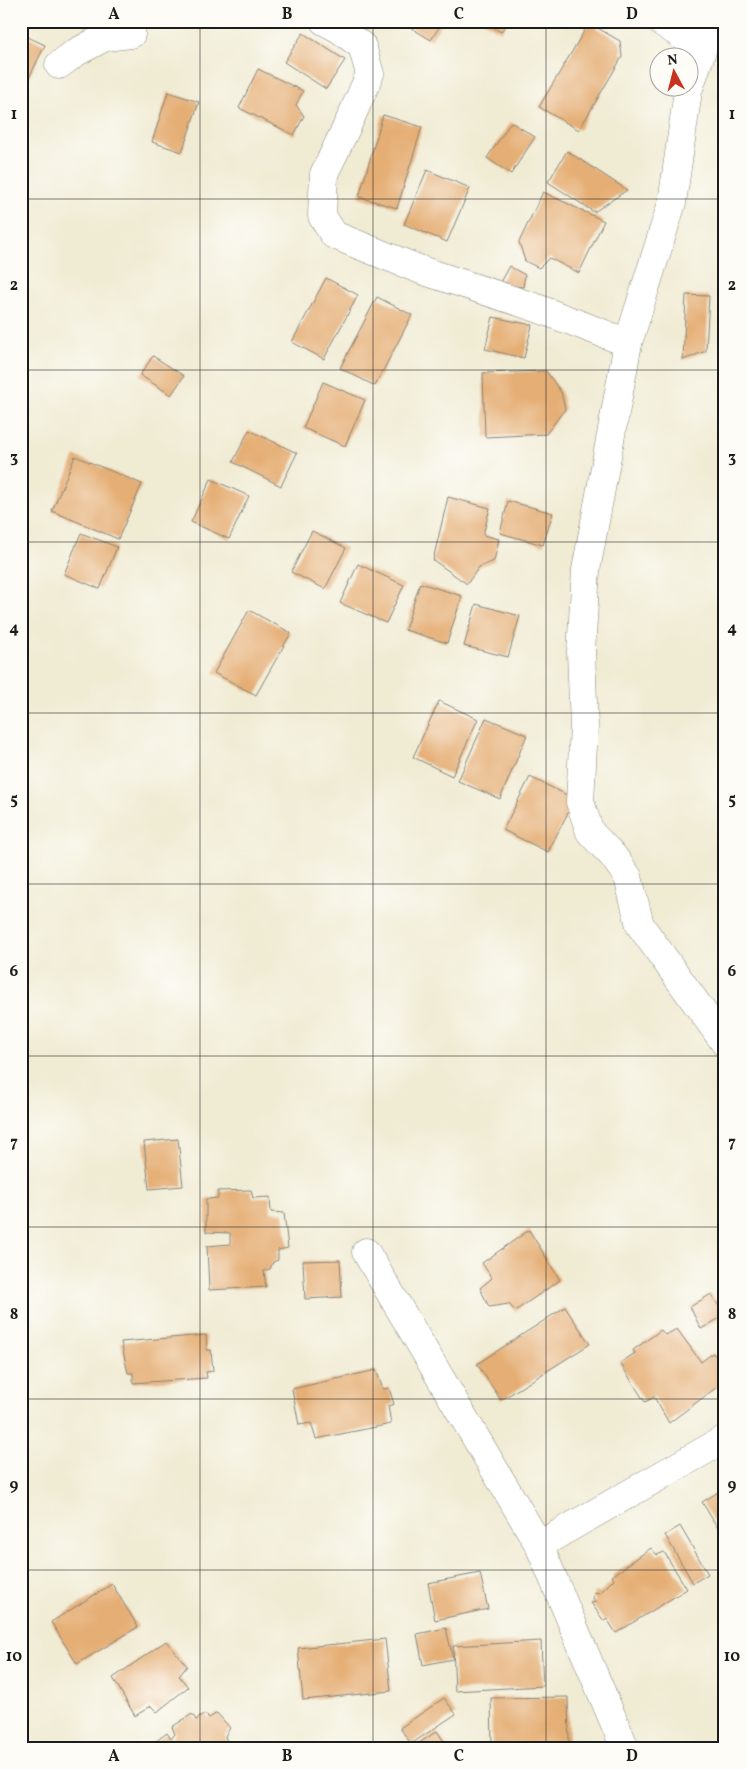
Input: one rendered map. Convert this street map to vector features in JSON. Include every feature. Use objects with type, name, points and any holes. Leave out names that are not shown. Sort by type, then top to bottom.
[{"type":"street","points":[[59,65],[75,53],[105,37],[131,34],[132,21]]},
{"type":"street","points":[[324,21],[339,29],[362,46],[370,74],[324,174],[322,216],[334,235],[421,270],[537,308],[628,343]]},
{"type":"street","points":[[660,21],[702,49]]},
{"type":"street","points":[[716,21],[702,49],[688,91],[672,203],[628,343],[586,570],[581,652],[584,727],[580,802],[590,832],[613,856],[628,878],[640,924],[725,1042]]},
{"type":"street","points":[[366,1252],[539,1545],[625,1748]]},
{"type":"street","points":[[539,1545],[725,1439]]},
{"type":"building","points":[[400,21],[443,21],[431,40]]},
{"type":"building","points":[[483,21],[508,21],[501,32]]},
{"type":"building","points":[[589,23],[620,41],[622,57],[579,130],[539,107]]},
{"type":"building","points":[[303,33],[345,60],[326,89],[284,62]]},
{"type":"building","points":[[21,34],[45,45],[27,82],[21,79]]},
{"type":"building","points":[[258,69],[303,91],[296,105],[304,116],[294,135],[239,108]]},
{"type":"building","points":[[168,92],[199,102],[182,152],[152,142]]},
{"type":"building","points":[[383,115],[422,127],[397,208],[359,197]]},
{"type":"building","points":[[511,122],[535,137],[511,174],[487,158]]},
{"type":"building","points":[[567,151],[627,190],[594,212],[548,182]]},
{"type":"building","points":[[427,170],[470,188],[447,242],[404,224]]},
{"type":"building","points":[[543,192],[604,221],[579,273],[549,258],[539,268],[525,261],[519,242]]},
{"type":"building","points":[[509,266],[525,275],[523,287],[499,284]]},
{"type":"building","points":[[326,278],[358,295],[324,359],[292,342]]},
{"type":"building","points":[[686,295],[709,296],[706,351],[683,360]]},
{"type":"building","points":[[377,297],[412,315],[375,386],[340,368]]},
{"type":"building","points":[[493,317],[532,325],[524,358],[485,349]]},
{"type":"building","points":[[153,356],[184,376],[171,395],[140,375]]},
{"type":"building","points":[[546,371],[561,392],[565,409],[546,434],[485,437],[483,373]]},
{"type":"building","points":[[323,382],[365,400],[345,446],[303,428]]},
{"type":"building","points":[[249,430],[297,453],[281,486],[233,462]]},
{"type":"building","points":[[75,456],[142,484],[118,539],[52,511]]},
{"type":"building","points":[[211,479],[249,496],[229,539],[191,522]]},
{"type":"building","points":[[448,497],[490,508],[483,535],[499,539],[494,561],[479,567],[467,584],[433,560]]},
{"type":"building","points":[[508,501],[553,513],[543,545],[500,533]]},
{"type":"building","points":[[312,531],[346,548],[325,589],[291,572]]},
{"type":"building","points":[[81,533],[117,547],[100,589],[64,574]]},
{"type":"building","points":[[358,564],[404,585],[386,623],[340,603]]},
{"type":"building","points":[[420,583],[462,596],[447,643],[405,630]]},
{"type":"building","points":[[476,604],[520,616],[508,657],[464,646]]},
{"type":"building","points":[[249,610],[291,633],[256,695],[214,673]]},
{"type":"building","points":[[439,701],[478,719],[452,776],[413,757]]},
{"type":"building","points":[[486,718],[527,735],[500,799],[458,781]]},
{"type":"building","points":[[530,777],[575,799],[548,852],[503,830]]},
{"type":"building","points":[[178,1139],[183,1186],[149,1189],[144,1142]]},
{"type":"building","points":[[251,1190],[253,1198],[270,1197],[271,1212],[284,1213],[288,1248],[278,1250],[278,1260],[273,1262],[270,1269],[264,1271],[266,1287],[209,1290],[207,1246],[230,1244],[230,1233],[206,1232],[206,1199],[218,1198],[218,1191]]},
{"type":"building","points":[[529,1230],[560,1280],[515,1311],[509,1304],[489,1307],[480,1288],[492,1278],[482,1263]]},
{"type":"building","points":[[340,1260],[342,1297],[305,1299],[303,1261]]},
{"type":"building","points":[[711,1294],[725,1315],[701,1329],[690,1307]]},
{"type":"building","points":[[565,1307],[590,1344],[501,1400],[477,1364]]},
{"type":"building","points":[[677,1329],[701,1362],[713,1353],[725,1368],[725,1381],[669,1423],[654,1397],[645,1402],[620,1363],[635,1353],[633,1350],[661,1330],[665,1335]]},
{"type":"building","points":[[206,1335],[207,1350],[211,1350],[213,1371],[206,1372],[207,1378],[133,1383],[133,1373],[128,1373],[121,1342]]},
{"type":"building","points":[[376,1370],[383,1389],[389,1388],[394,1404],[388,1406],[391,1424],[316,1439],[311,1423],[299,1425],[292,1389]]},
{"type":"building","points":[[725,1488],[725,1540],[702,1502]]},
{"type":"building","points":[[680,1526],[708,1574],[693,1583],[665,1535]]},
{"type":"building","points":[[651,1548],[657,1555],[664,1552],[687,1589],[616,1633],[607,1619],[604,1621],[591,1603],[596,1602],[593,1598],[594,1592],[600,1593],[614,1579],[612,1576]]},
{"type":"building","points":[[480,1573],[488,1609],[435,1620],[428,1583]]},
{"type":"building","points":[[112,1584],[138,1627],[77,1664],[51,1622]]},
{"type":"building","points":[[446,1628],[453,1659],[423,1665],[417,1634]]},
{"type":"building","points":[[385,1639],[391,1691],[303,1700],[298,1648]]},
{"type":"building","points":[[166,1641],[187,1666],[179,1676],[188,1687],[157,1712],[151,1706],[135,1716],[113,1678]]},
{"type":"building","points":[[541,1641],[543,1686],[455,1691],[453,1646]]},
{"type":"building","points":[[568,1697],[569,1743],[492,1745],[491,1698]]},
{"type":"building","points":[[444,1698],[456,1714],[411,1744],[400,1728]]},
{"type":"building","points":[[217,1713],[230,1728],[225,1736],[228,1748],[147,1748],[167,1733],[171,1739],[175,1734],[172,1727],[192,1714],[196,1720],[205,1714],[209,1718]]},
{"type":"building","points":[[437,1731],[448,1748],[412,1748]]}]
